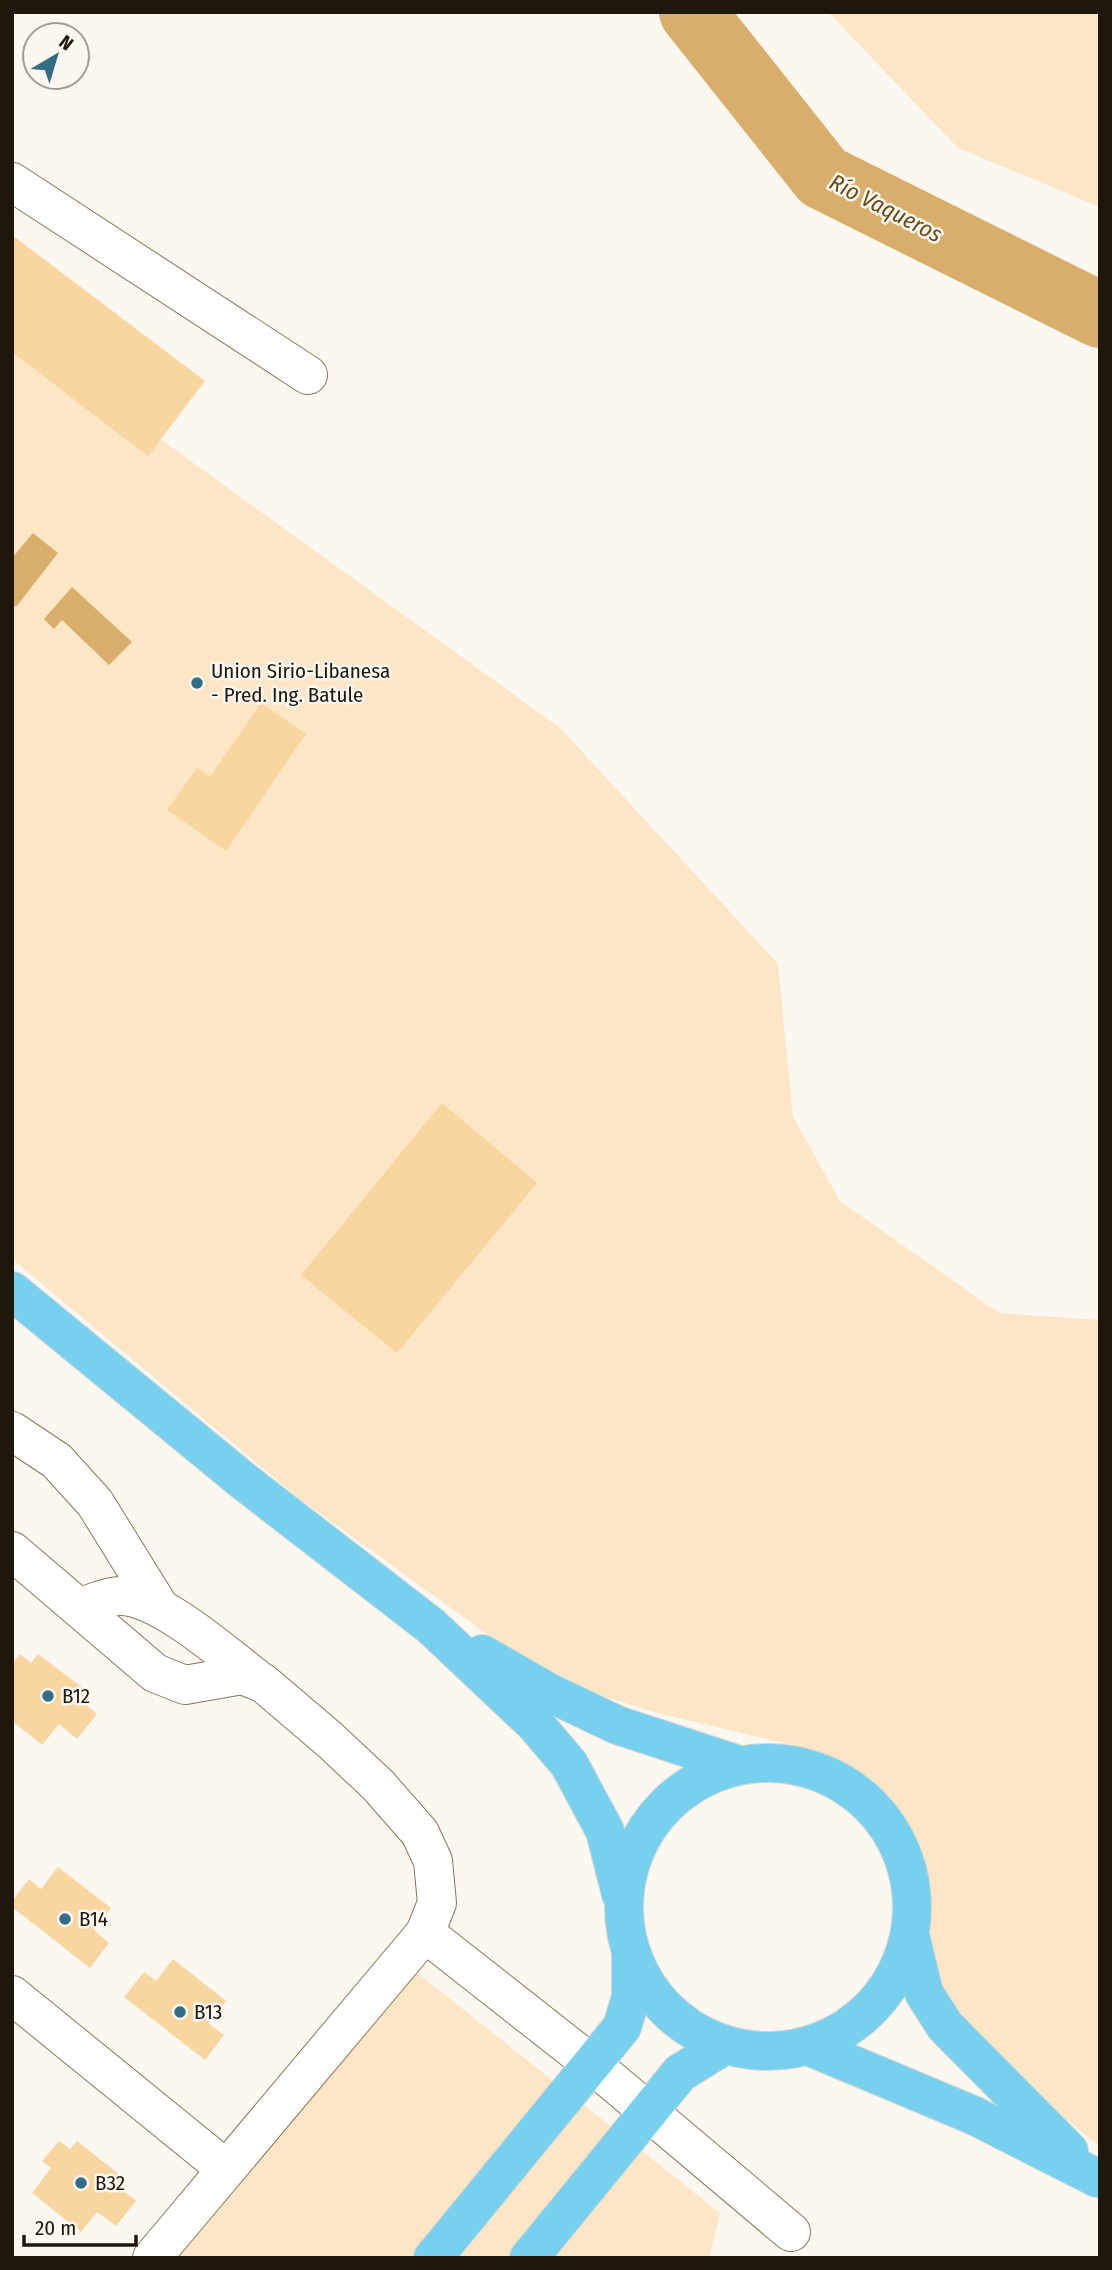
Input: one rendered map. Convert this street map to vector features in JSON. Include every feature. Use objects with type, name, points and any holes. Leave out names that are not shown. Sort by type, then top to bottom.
[{"type":"main road","points":[[12,1291],[246,1483],[431,1626],[535,1724],[569,1764],[606,1831],[623,1904],[631,1954],[631,1997],[622,2027],[433,2258]]},
{"type":"main road","points":[[431,1626],[550,1693],[617,1725],[739,1765],[786,1764],[832,1778],[870,1805],[898,1843],[912,1888],[910,1935],[924,1993],[944,2026],[1098,2179]]},
{"type":"main road","points":[[623,1904],[632,1856],[657,1814],[694,1783],[739,1765]]},
{"type":"main road","points":[[631,1954],[652,1993],[684,2024],[724,2045],[766,2052],[808,2046],[844,2030],[875,2005],[897,1973],[910,1935]]},
{"type":"main road","points":[[528,2258],[680,2073],[724,2045]]},
{"type":"main road","points":[[808,2046],[975,2116],[1098,2179]]},
{"type":"street","points":[[12,182],[308,375]]},
{"type":"street","points":[[12,1431],[37,1445],[57,1461],[95,1503],[160,1608]]},
{"type":"street","points":[[12,1551],[155,1673],[185,1685],[242,1675],[263,1683]]},
{"type":"street","points":[[79,1607],[118,1596],[140,1598],[160,1608],[263,1683],[378,1784],[420,1833],[433,1861],[437,1903],[425,1933],[152,2258]]},
{"type":"street","points":[[425,1933],[593,2065],[792,2232]]},
{"type":"street","points":[[12,1995],[226,2169]]},
{"type":"shaded area","points":[[828,12],[1100,12],[1100,207],[958,148]]},
{"type":"shaded area","points":[[12,332],[560,728],[778,964],[793,1117],[840,1201],[999,1313],[1100,1320],[1100,2147],[1046,2103],[950,2013],[927,1947],[928,1905],[912,1834],[873,1780],[818,1751],[657,1713],[590,1692],[488,1635],[296,1496],[12,1259]]},
{"type":"shaded area","points":[[33,533],[58,553],[16,607],[12,604],[12,558]]},
{"type":"shaded area","points":[[72,587],[132,642],[109,665],[62,620],[54,629],[44,619]]},
{"type":"shaded area","points":[[416,1972],[720,2213],[709,2258],[179,2258]]},
{"type":"building","points":[[12,235],[205,381],[148,456],[12,352]]},
{"type":"building","points":[[261,703],[306,734],[226,851],[167,810],[197,768],[210,777]]},
{"type":"building","points":[[442,1103],[537,1183],[397,1353],[301,1275]]},
{"type":"building","name":"B12","points":[[20,1654],[31,1663],[38,1654],[87,1691],[80,1700],[97,1714],[77,1739],[59,1724],[42,1745],[12,1721],[12,1664]]},
{"type":"building","name":"B14","points":[[58,1867],[111,1908],[94,1930],[109,1943],[90,1968],[12,1907],[12,1901],[29,1879],[41,1889]]},
{"type":"building","name":"B13","points":[[173,1959],[226,2001],[208,2023],[224,2035],[205,2060],[124,1997],[144,1972],[156,1981]]},
{"type":"building","name":"B32","points":[[59,2141],[70,2149],[77,2141],[125,2179],[119,2187],[136,2201],[116,2226],[97,2212],[81,2232],[32,2193],[51,2168],[42,2161]]},
{"type":"waterway","name":"Río Vaqueros","points":[[692,12],[823,177],[1100,315]]},
{"type":"place","name":"Union Sirio-Libanesa - Pred. Ing. Batule","points":[[197,683]]},
{"type":"place","name":"B12","points":[[48,1696]]},
{"type":"place","name":"B14","points":[[65,1919]]},
{"type":"place","name":"B13","points":[[180,2012]]},
{"type":"place","name":"B32","points":[[81,2183]]}]
